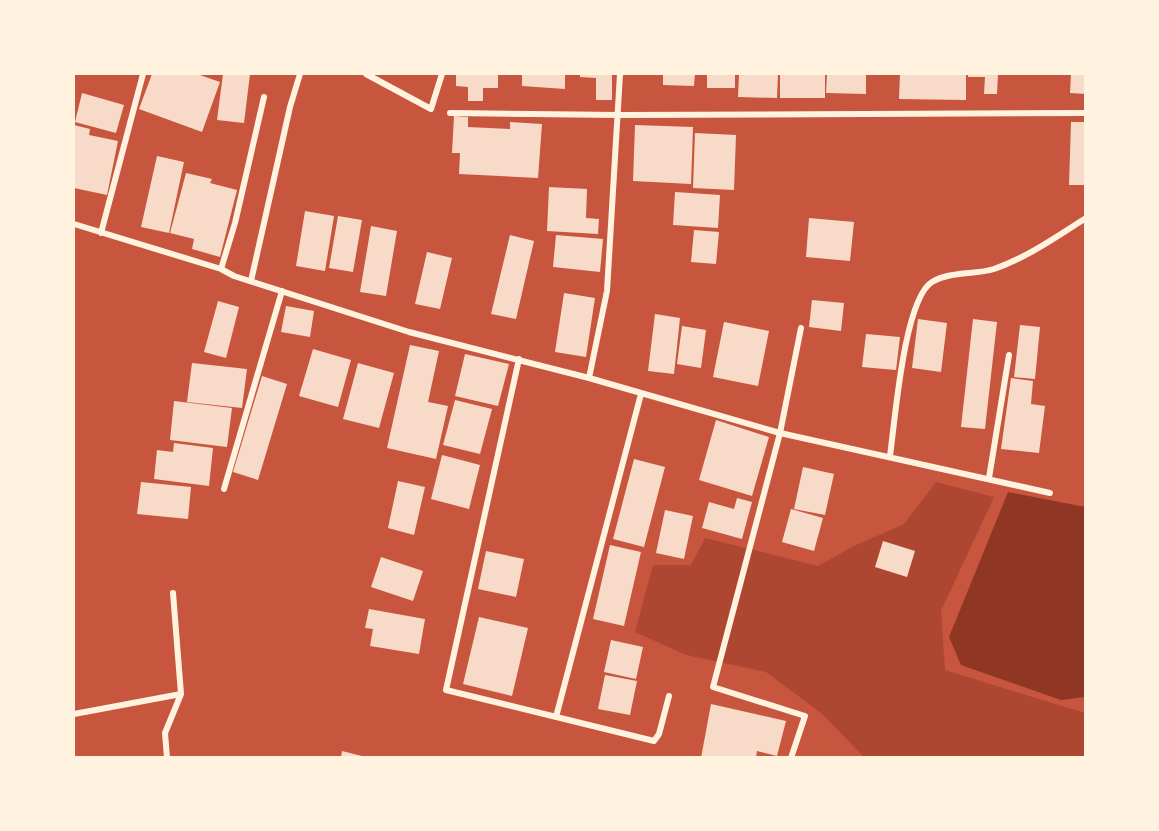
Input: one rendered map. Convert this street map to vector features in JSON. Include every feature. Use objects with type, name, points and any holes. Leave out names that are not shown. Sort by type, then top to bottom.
[{"type":"street","points":[[101,233],[143,74]]},
{"type":"street","points":[[252,281],[300,74]]},
{"type":"street","points":[[366,74],[431,109],[442,74]]},
{"type":"street","points":[[589,378],[607,291],[620,74]]},
{"type":"street","points":[[220,269],[235,223],[264,97]]},
{"type":"street","points":[[450,113],[619,116],[1086,113]]},
{"type":"street","points":[[890,456],[908,336],[915,308],[923,291],[931,282],[943,277],[980,273],[1029,255],[1086,218]]},
{"type":"street","points":[[74,224],[220,269],[409,332],[589,378],[780,433],[1050,493]]},
{"type":"street","points":[[224,489],[282,291]]},
{"type":"street","points":[[791,758],[805,716],[713,687],[780,433],[801,328]]},
{"type":"street","points":[[989,478],[1009,355]]},
{"type":"street","points":[[519,359],[446,690],[654,741],[659,734],[669,696]]},
{"type":"street","points":[[556,717],[641,394]]},
{"type":"street","points":[[167,758],[165,733],[181,694],[173,593]]},
{"type":"street","points":[[74,714],[181,694]]},
{"type":"shaded area","points":[[936,482],[994,497],[941,611],[945,670],[1085,713],[1085,757],[864,757],[821,713],[766,672],[686,655],[635,632],[653,565],[691,565],[705,538],[818,566],[854,546],[904,524]]},
{"type":"shaded area","points":[[1008,492],[1085,507],[1085,697],[1061,700],[961,665],[949,637]]},
{"type":"building","points":[[152,74],[197,74],[220,82],[202,132],[139,109]]},
{"type":"building","points":[[223,74],[250,74],[244,123],[217,120]]},
{"type":"building","points":[[456,74],[498,74],[498,88],[483,88],[483,101],[468,101],[468,87],[456,86]]},
{"type":"building","points":[[522,74],[565,74],[565,89],[522,86]]},
{"type":"building","points":[[580,74],[612,74],[612,100],[596,100],[596,78],[580,77]]},
{"type":"building","points":[[663,74],[695,74],[694,86],[663,85]]},
{"type":"building","points":[[707,74],[735,74],[735,88],[707,88]]},
{"type":"building","points":[[739,74],[778,74],[777,98],[738,97]]},
{"type":"building","points":[[780,74],[825,74],[825,98],[780,98]]},
{"type":"building","points":[[827,74],[866,74],[866,94],[826,93]]},
{"type":"building","points":[[900,74],[966,74],[966,100],[899,99]]},
{"type":"building","points":[[968,74],[998,74],[997,94],[984,94],[985,77],[968,77]]},
{"type":"building","points":[[1071,74],[1086,74],[1086,94],[1070,93]]},
{"type":"building","points":[[82,93],[124,105],[116,133],[75,122]]},
{"type":"building","points":[[454,116],[468,117],[468,127],[510,129],[510,122],[542,124],[538,178],[459,174],[460,153],[452,153]]},
{"type":"building","points":[[1071,122],[1086,122],[1086,185],[1069,185]]},
{"type":"building","points":[[74,125],[90,129],[89,135],[118,141],[107,195],[74,188]]},
{"type":"building","points":[[635,125],[693,127],[691,184],[633,181]]},
{"type":"building","points":[[695,133],[736,135],[734,190],[693,188]]},
{"type":"building","points":[[157,156],[184,162],[169,233],[141,227]]},
{"type":"building","points":[[186,173],[212,179],[210,183],[237,190],[220,257],[192,249],[194,239],[170,233]]},
{"type":"building","points":[[549,187],[587,189],[586,218],[599,219],[598,234],[547,231]]},
{"type":"building","points":[[675,192],[720,195],[718,228],[673,225]]},
{"type":"building","points":[[305,211],[334,216],[325,271],[296,266]]},
{"type":"building","points":[[338,216],[362,220],[353,272],[329,268]]},
{"type":"building","points":[[809,218],[854,222],[850,261],[806,257]]},
{"type":"building","points":[[371,226],[397,231],[386,296],[360,292]]},
{"type":"building","points":[[694,230],[719,232],[716,264],[691,262]]},
{"type":"building","points":[[510,235],[534,241],[516,319],[491,314]]},
{"type":"building","points":[[556,235],[603,239],[600,272],[553,267]]},
{"type":"building","points":[[427,252],[452,258],[440,309],[415,304]]},
{"type":"building","points":[[564,293],[595,298],[586,357],[555,352]]},
{"type":"building","points":[[812,300],[844,303],[841,331],[809,327]]},
{"type":"building","points":[[218,301],[239,307],[226,358],[204,352]]},
{"type":"building","points":[[286,306],[314,311],[310,337],[281,332]]},
{"type":"building","points":[[655,314],[680,318],[674,374],[648,371]]},
{"type":"building","points":[[918,319],[947,323],[941,372],[912,368]]},
{"type":"building","points":[[973,319],[997,322],[985,429],[961,427]]},
{"type":"building","points":[[724,322],[769,331],[758,386],[713,377]]},
{"type":"building","points":[[1020,325],[1040,327],[1035,379],[1014,377]]},
{"type":"building","points":[[682,326],[706,330],[701,368],[677,364]]},
{"type":"building","points":[[866,334],[900,337],[896,370],[862,367]]},
{"type":"building","points":[[410,345],[439,351],[428,402],[448,406],[436,459],[387,448]]},
{"type":"building","points":[[313,349],[351,360],[338,407],[299,396]]},
{"type":"building","points":[[465,354],[509,364],[498,406],[455,396]]},
{"type":"building","points":[[192,363],[247,369],[242,408],[187,402]]},
{"type":"building","points":[[358,363],[394,373],[379,428],[343,419]]},
{"type":"building","points":[[262,376],[287,384],[258,480],[233,472]]},
{"type":"building","points":[[1011,378],[1033,381],[1031,404],[1045,406],[1039,453],[1001,449]]},
{"type":"building","points":[[455,400],[492,409],[480,454],[443,445]]},
{"type":"building","points":[[174,401],[232,408],[227,447],[170,440]]},
{"type":"building","points":[[716,420],[769,437],[752,496],[699,480]]},
{"type":"building","points":[[174,443],[213,448],[209,486],[154,479],[157,450],[173,452]]},
{"type":"building","points":[[442,455],[480,465],[469,509],[431,499]]},
{"type":"building","points":[[634,459],[665,467],[644,547],[613,539]]},
{"type":"building","points":[[803,467],[834,474],[825,515],[794,509]]},
{"type":"building","points":[[398,481],[425,487],[414,535],[388,528]]},
{"type":"building","points":[[141,482],[191,487],[188,519],[137,514]]},
{"type":"building","points":[[737,498],[752,502],[742,539],[702,528],[709,502],[734,509]]},
{"type":"building","points":[[791,509],[823,518],[814,551],[782,542]]},
{"type":"building","points":[[665,510],[693,516],[684,559],[656,553]]},
{"type":"building","points":[[883,541],[915,551],[907,577],[875,567]]},
{"type":"building","points":[[610,545],[641,552],[624,626],[593,619]]},
{"type":"building","points":[[486,551],[524,559],[516,597],[478,589]]},
{"type":"building","points":[[381,557],[423,571],[413,601],[371,587]]},
{"type":"building","points":[[369,609],[425,619],[419,654],[370,646],[373,629],[365,628]]},
{"type":"building","points":[[479,617],[528,628],[512,696],[463,684]]},
{"type":"building","points":[[611,640],[643,647],[636,679],[604,672]]},
{"type":"building","points":[[605,675],[637,681],[630,715],[598,709]]},
{"type":"building","points":[[711,704],[786,721],[777,756],[757,751],[756,758],[701,758]]},
{"type":"building","points":[[342,751],[366,757],[366,758],[341,758]]}]
